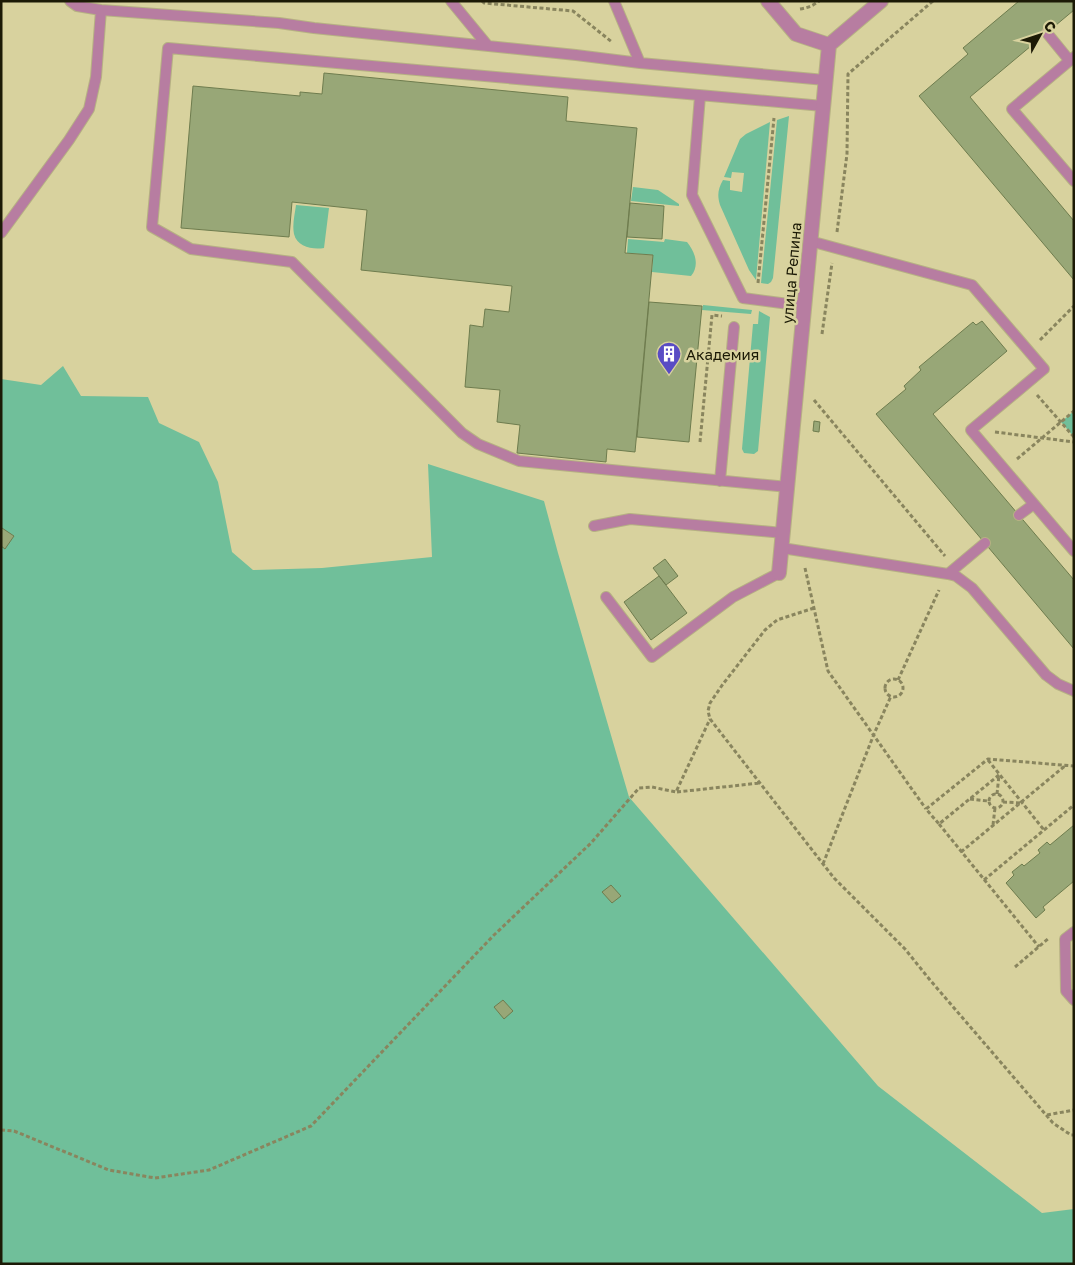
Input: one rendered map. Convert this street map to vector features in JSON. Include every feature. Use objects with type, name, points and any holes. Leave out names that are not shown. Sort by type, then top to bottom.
[{"type":"street","points":[[768,1],[796,34],[828,45],[882,1]]},
{"type":"street","name":"улица Репина","points":[[780,573],[828,45]]},
{"type":"lane","points":[[70,1],[77,6],[101,10],[279,23],[640,63],[825,80]]},
{"type":"lane","points":[[450,1],[488,46]]},
{"type":"lane","points":[[614,1],[640,63]]},
{"type":"lane","points":[[1,233],[90,109],[96,77],[101,10]]},
{"type":"lane","points":[[1047,33],[1072,58],[1012,109],[1074,181]]},
{"type":"lane","points":[[788,486],[519,461],[478,444],[462,433],[292,262],[191,249],[152,227],[168,48],[823,106]]},
{"type":"lane","points":[[700,96],[692,195],[743,298],[804,306]]},
{"type":"lane","points":[[810,240],[972,286],[1044,369],[971,430],[1074,551]]},
{"type":"lane","points":[[720,481],[734,327]]},
{"type":"lane","points":[[1019,516],[1034,504]]},
{"type":"lane","points":[[594,526],[630,519],[783,533]]},
{"type":"lane","points":[[950,572],[985,543]]},
{"type":"lane","points":[[782,548],[950,572],[965,581],[972,588],[1046,675],[1058,684],[1074,691]]},
{"type":"lane","points":[[606,597],[652,657],[733,598],[780,573]]},
{"type":"lane","points":[[1074,932],[1066,938],[1066,991],[1074,1000]]},
{"type":"path","points":[[482,1],[484,3],[573,12],[640,63]]},
{"type":"path","points":[[797,9],[814,5],[818,1]]},
{"type":"path","points":[[821,342],[847,154],[848,74],[933,1]]},
{"type":"path","points":[[1029,352],[1074,306]]},
{"type":"path","points":[[1027,383],[1074,437]]},
{"type":"path","points":[[812,408],[813,399],[950,572],[898,680]]},
{"type":"path","points":[[1005,469],[1074,411]]},
{"type":"path","points":[[971,430],[1074,442]]},
{"type":"path","points":[[802,551],[828,671],[926,809],[1039,947]]},
{"type":"path","points":[[814,608],[777,620],[765,630],[710,703],[708,712],[710,719],[822,864],[905,949],[1047,1116],[1058,1126],[1074,1135]]},
{"type":"path","points":[[898,680],[903,687],[902,693],[897,696],[889,695],[886,685],[890,681],[898,680]]},
{"type":"path","points":[[822,864],[891,696]]},
{"type":"path","points":[[676,792],[710,719]]},
{"type":"path","points":[[926,809],[988,759],[1074,766]]},
{"type":"path","points":[[988,759],[1044,830]]},
{"type":"path","points":[[961,852],[1066,765]]},
{"type":"path","points":[[939,824],[999,775]]},
{"type":"path","points":[[996,794],[999,775]]},
{"type":"path","points":[[1,1130],[14,1131],[109,1170],[155,1178],[209,1170],[311,1126],[494,935],[592,843],[639,788],[652,787],[676,792],[760,783]]},
{"type":"path","points":[[988,801],[991,796],[996,794]]},
{"type":"path","points":[[996,794],[1001,797],[1003,802]]},
{"type":"path","points":[[970,799],[988,801]]},
{"type":"path","points":[[988,801],[990,807],[995,808],[1000,807],[1003,802]]},
{"type":"path","points":[[1003,802],[1022,803]]},
{"type":"path","points":[[984,880],[1074,805]]},
{"type":"path","points":[[993,825],[995,808]]},
{"type":"path","points":[[1015,967],[1053,935]]},
{"type":"path","points":[[1047,1116],[1074,1110]]},
{"type":"green space","points":[[789,116],[773,278],[768,284],[761,283],[777,120]]},
{"type":"green space","points":[[770,122],[756,280],[749,270],[720,205],[718,192],[723,180],[730,181],[730,190],[742,192],[744,173],[732,172],[731,178],[724,177],[740,139]]},
{"type":"green space","points":[[633,187],[658,190],[679,204],[679,206],[631,201]]},
{"type":"green space","points":[[296,205],[329,208],[324,248],[306,247],[298,242],[293,227]]},
{"type":"green space","points":[[628,239],[664,242],[665,239],[687,242],[696,263],[694,272],[691,276],[652,272],[653,255],[627,253]]},
{"type":"green space","points":[[703,305],[752,310],[751,314],[702,310]]},
{"type":"green space","points":[[759,311],[770,317],[758,451],[754,454],[744,453],[742,449],[753,324],[758,324]]},
{"type":"green space","points":[[63,366],[81,396],[148,397],[159,423],[199,442],[218,482],[232,552],[253,570],[322,568],[432,557],[428,464],[544,501],[629,797],[878,1086],[1042,1213],[1074,1209],[1074,1264],[1,1264],[1,379],[41,385]]},
{"type":"green space","points":[[1074,411],[1074,437],[1061,422]]},
{"type":"building","points":[[1019,1],[1074,1],[1074,10],[970,97],[1074,221],[1074,280],[919,96],[968,54],[963,48]]},
{"type":"building","points":[[324,73],[568,97],[566,121],[637,128],[625,253],[653,255],[635,452],[607,449],[606,462],[517,453],[520,425],[497,422],[500,390],[465,387],[470,325],[483,327],[485,309],[509,312],[512,286],[361,270],[367,210],[292,202],[289,237],[181,228],[193,86],[300,96],[300,92],[322,94]]},
{"type":"building","points":[[630,203],[664,206],[662,239],[627,237]]},
{"type":"building","name":"Академия","points":[[649,302],[702,306],[689,442],[637,437]]},
{"type":"building","points":[[982,321],[1007,351],[933,414],[1074,580],[1074,649],[876,414],[906,389],[904,386],[921,370],[919,367],[973,322],[976,325]]},
{"type":"building","points":[[814,421],[820,422],[819,432],[813,431]]},
{"type":"building","points":[[2,528],[14,536],[5,549],[1,546]]},
{"type":"building","points":[[665,559],[678,576],[666,585],[653,568]]},
{"type":"building","points":[[659,576],[687,613],[651,640],[624,602]]},
{"type":"building","points":[[1074,825],[1074,881],[1043,907],[1045,910],[1036,918],[1006,883],[1014,875],[1012,872],[1022,864],[1024,866],[1040,853],[1038,850],[1047,842],[1050,845]]},
{"type":"building","points":[[611,885],[621,896],[612,903],[602,892]]},
{"type":"building","points":[[503,1000],[513,1011],[504,1019],[494,1007]]},
{"type":"place","name":"Академия","points":[[669,375]]}]
